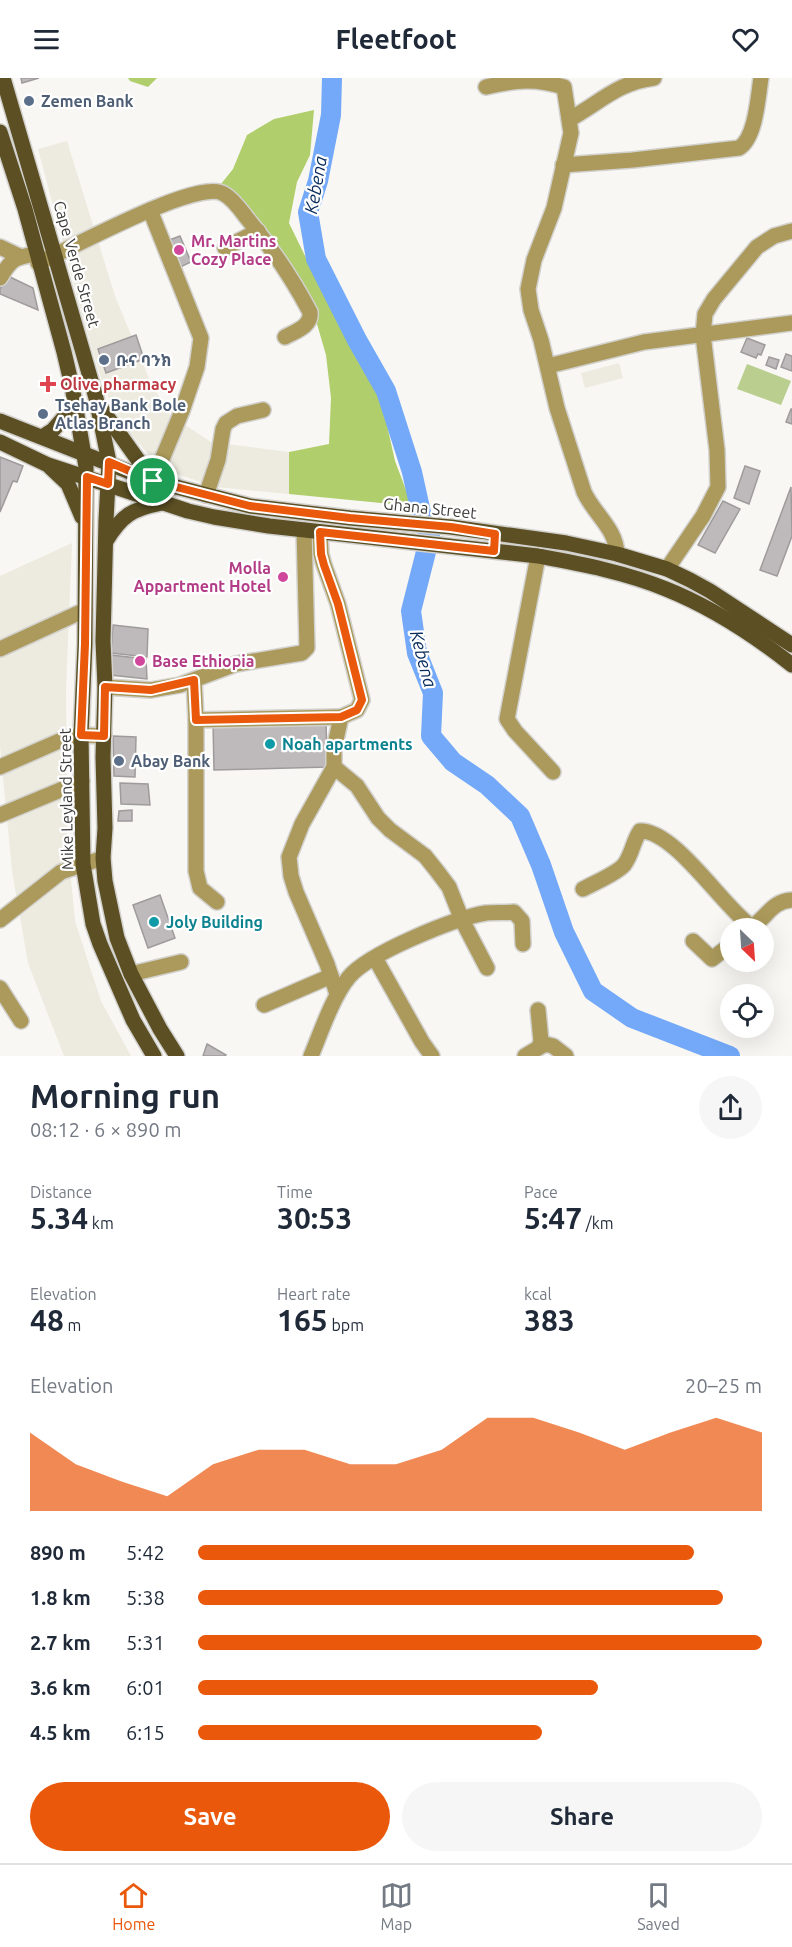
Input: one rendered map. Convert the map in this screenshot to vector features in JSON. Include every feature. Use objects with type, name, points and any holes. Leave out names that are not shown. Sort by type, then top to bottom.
[{"type":"main road","name":"Cape Verde Street","points":[[3,78],[96,398],[109,462],[108,484]]},
{"type":"main road","points":[[0,132],[25,209],[64,352],[84,454]]},
{"type":"main road","points":[[96,398],[153,481]]},
{"type":"main road","points":[[42,437],[53,430],[75,405]]},
{"type":"main road","name":"Ghana Street","points":[[0,421],[153,481],[250,506],[451,527],[566,543],[617,554],[667,569],[710,591],[792,645]]},
{"type":"main road","points":[[0,442],[48,465],[164,503],[241,522],[538,556],[604,569],[666,589],[718,615],[792,665]]},
{"type":"main road","name":"Mike Leyland Street","points":[[84,454],[87,477],[84,700],[81,735],[83,864],[93,924],[100,944],[133,1020],[154,1056]]},
{"type":"main road","points":[[48,465],[68,484],[86,526]]},
{"type":"main road","points":[[108,484],[103,641],[105,687],[103,858],[105,881],[117,938],[131,975],[177,1056]]},
{"type":"main road","points":[[105,541],[122,518],[145,507],[164,503]]},
{"type":"main road","points":[[494,551],[495,534]]},
{"type":"street","points":[[570,118],[614,90],[635,81],[654,78]]},
{"type":"street","points":[[563,165],[740,148],[745,145],[752,128],[761,78]]},
{"type":"street","points":[[486,87],[517,79],[535,80],[564,87],[571,133],[554,208],[534,260],[528,289],[531,309],[548,366],[557,408],[584,492],[613,536],[617,554]]},
{"type":"street","points":[[0,247],[19,256],[37,258],[56,255],[150,210],[196,193],[213,190],[223,193],[258,231],[290,275],[310,312],[308,324],[285,337]]},
{"type":"street","points":[[150,210],[201,338],[197,367],[182,411],[153,481]]},
{"type":"street","points":[[225,248],[258,231]]},
{"type":"street","points":[[667,569],[703,516],[718,487],[717,450],[703,335],[705,314],[714,299],[757,247],[774,236],[792,231]]},
{"type":"street","points":[[0,278],[8,265],[19,256]]},
{"type":"street","points":[[548,366],[644,342],[792,323]]},
{"type":"street","points":[[206,495],[218,460],[226,423],[237,416],[263,410]]},
{"type":"street","points":[[105,687],[151,690],[194,680],[236,664],[302,652],[307,648],[304,530]]},
{"type":"street","points":[[196,720],[341,717],[357,710],[362,700],[338,604],[321,554],[320,532]]},
{"type":"street","points":[[538,556],[507,719],[515,731],[553,772]]},
{"type":"street","points":[[0,650],[85,610]]},
{"type":"street","points":[[194,680],[196,871],[200,888],[217,902]]},
{"type":"street","points":[[337,994],[296,892],[289,857],[302,824],[334,767],[334,749],[341,717]]},
{"type":"street","points":[[0,767],[46,745],[81,735],[104,736]]},
{"type":"street","points":[[334,767],[357,786],[378,818],[425,856],[438,871],[487,968]]},
{"type":"street","points":[[0,815],[82,781]]},
{"type":"street","points":[[583,889],[623,866],[640,831],[645,830],[677,851],[706,878],[741,918]]},
{"type":"street","points":[[0,920],[61,872],[103,858]]},
{"type":"street","points":[[763,918],[772,907],[780,902],[792,900]]},
{"type":"street","points":[[311,1056],[337,994],[350,975],[375,958],[405,943],[486,913],[514,912],[522,921],[523,944]]},
{"type":"street","points":[[693,941],[712,959],[720,953]]},
{"type":"street","points":[[375,958],[432,1056]]},
{"type":"street","points":[[131,975],[181,962]]},
{"type":"street","points":[[264,1005],[331,976]]},
{"type":"street","points":[[0,988],[21,1021]]},
{"type":"street","points":[[538,1010],[541,1041],[539,1047]]},
{"type":"street","points":[[525,1056],[545,1044],[553,1046],[566,1056]]},
{"type":"shaded area","points":[[67,141],[115,296],[150,381],[170,415],[211,442],[289,452],[289,494],[215,487],[160,468],[124,426],[105,391],[83,319],[38,149]]},
{"type":"shaded area","points":[[619,363],[623,378],[585,388],[581,373]]},
{"type":"shaded area","points":[[72,543],[66,689],[67,837],[75,921],[101,1001],[131,1056],[64,1056],[28,963],[12,871],[0,746],[0,576]]},
{"type":"green space","points":[[128,78],[157,78],[148,87],[130,81]]},
{"type":"green space","points":[[314,110],[310,155],[297,182],[289,223],[380,394],[395,461],[412,506],[289,494],[289,452],[329,444],[331,398],[326,355],[315,317],[260,225],[221,184],[233,169],[247,135],[274,119]]},
{"type":"green space","points":[[747,364],[791,381],[781,405],[737,389]]},
{"type":"building","points":[[21,78],[39,78],[22,83]]},
{"type":"building","points":[[180,236],[191,262],[174,270],[164,242]]},
{"type":"building","points":[[8,276],[33,288],[38,310],[0,294],[0,289]]},
{"type":"building","points":[[136,335],[144,359],[106,373],[98,349]]},
{"type":"building","points":[[747,338],[765,345],[761,355],[758,354],[756,358],[741,352]]},
{"type":"building","points":[[786,354],[792,356],[792,371],[781,367]]},
{"type":"building","points":[[769,357],[779,360],[776,369],[766,365]]},
{"type":"building","points":[[792,409],[792,424],[786,422]]},
{"type":"building","points":[[0,457],[23,466],[17,482],[13,481],[0,512]]},
{"type":"building","points":[[745,466],[760,471],[749,504],[734,498]]},
{"type":"building","points":[[791,487],[792,536],[777,576],[760,570]]},
{"type":"building","points":[[723,501],[740,509],[715,553],[698,545]]},
{"type":"building","points":[[113,625],[148,629],[147,657],[111,653]]},
{"type":"building","points":[[111,655],[146,659],[147,679],[110,675]]},
{"type":"building","name":"Noah apartments","points":[[326,719],[327,767],[214,770],[213,722]]},
{"type":"building","points":[[113,736],[136,737],[135,777],[114,776]]},
{"type":"building","points":[[120,783],[148,784],[150,805],[121,804]]},
{"type":"building","points":[[132,810],[132,821],[118,821],[119,811]]},
{"type":"building","name":"Joly Building","points":[[160,895],[175,938],[148,948],[133,905]]},
{"type":"building","points":[[207,1044],[226,1055],[203,1056]]},
{"type":"waterway","name":"Kebena","points":[[332,78],[331,115],[318,181],[308,212],[316,259],[386,391],[412,472],[423,522],[430,536],[411,611],[417,653],[433,693],[431,736],[453,762],[487,785],[520,816],[541,865],[564,932],[593,991],[632,1018],[730,1056]]},
{"type":"place","name":"Zemen Bank","points":[[29,101]]},
{"type":"place","name":"Mr. Martins Cozy Place","points":[[179,250]]},
{"type":"place","name":"ቡና ባንክ","points":[[104,360]]},
{"type":"place","name":"Olive pharmacy","points":[[48,384]]},
{"type":"place","name":"Tsehay Bank Bole Atlas Branch","points":[[43,414]]},
{"type":"place","name":"Molla Appartment Hotel","points":[[283,577]]},
{"type":"place","name":"Base Ethiopia","points":[[140,661]]},
{"type":"place","name":"Noah apartments","points":[[270,744]]},
{"type":"place","name":"Abay Bank","points":[[119,761]]},
{"type":"place","name":"Joly Building","points":[[154,922]]},
{"type":"route","points":[[109,462],[153,481],[250,506],[451,527],[495,534],[494,551],[320,532],[321,554],[338,604],[362,700],[357,710],[341,717],[196,720],[194,680],[151,690],[105,687],[104,736],[81,735],[84,700],[87,477],[108,484],[109,462]]}]
